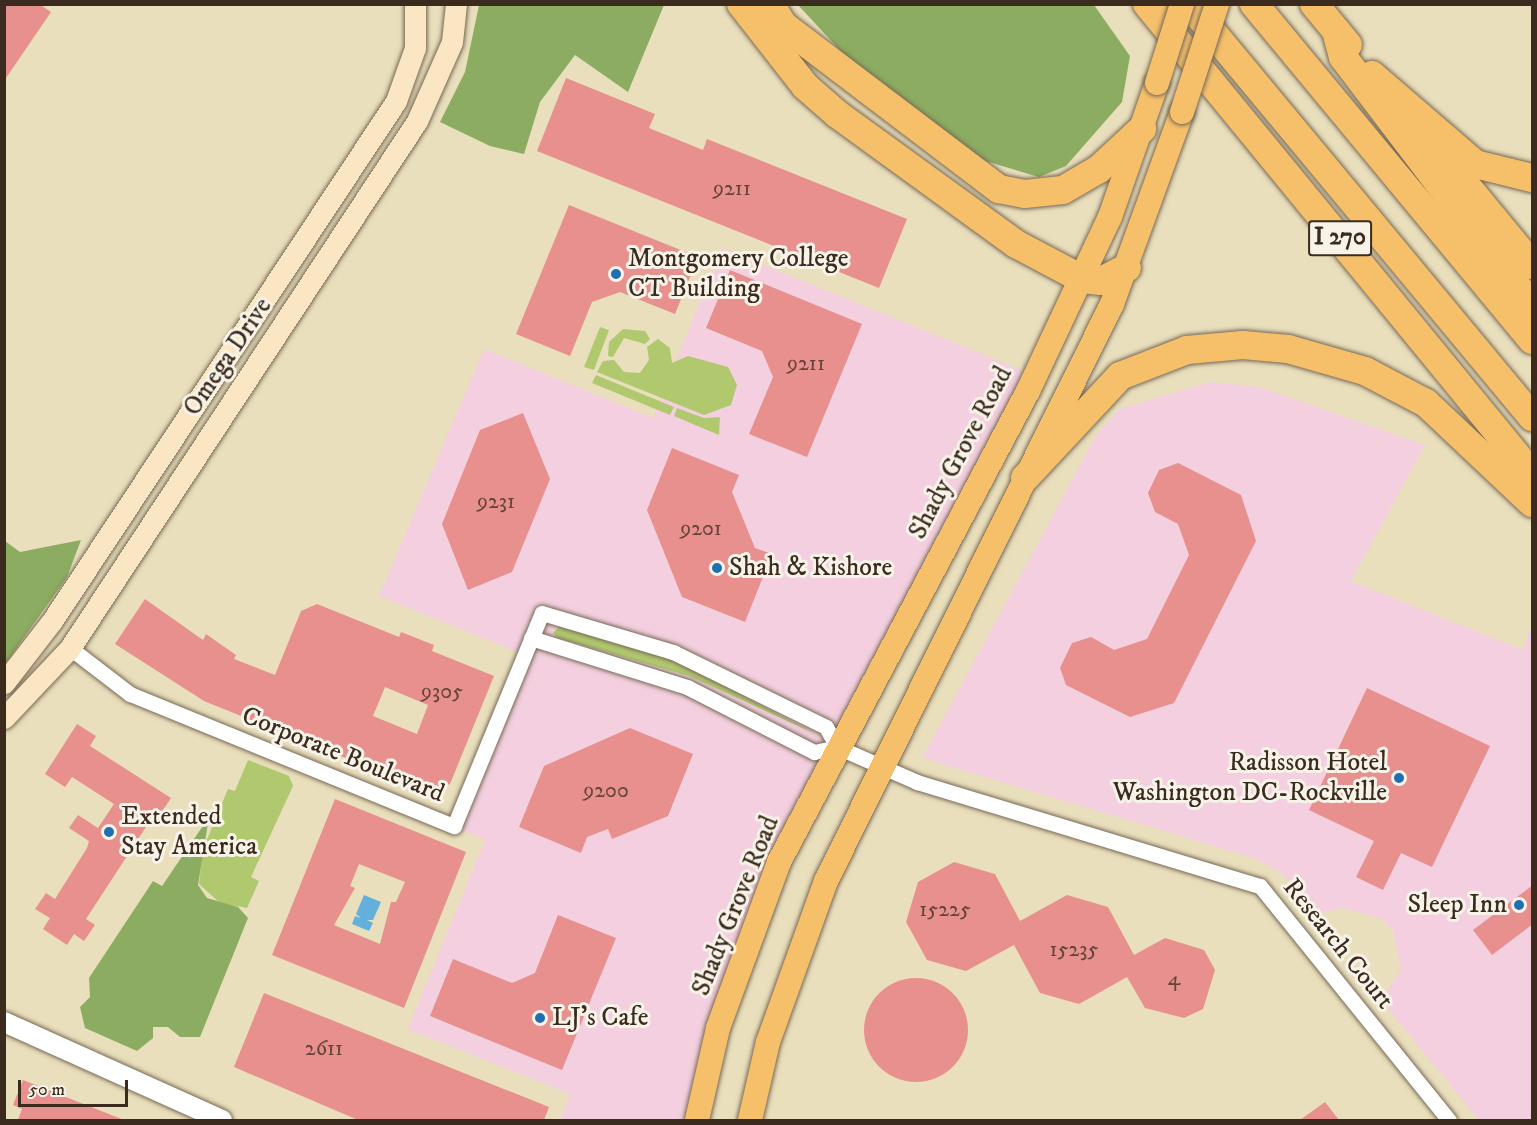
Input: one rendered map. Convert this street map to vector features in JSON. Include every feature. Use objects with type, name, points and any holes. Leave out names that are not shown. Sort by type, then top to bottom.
[{"type":"highway","points":[[741,4],[805,86],[837,114],[1016,244],[1082,279],[1101,280],[1127,268]]},
{"type":"highway","points":[[770,4],[784,26],[999,189],[1025,194],[1063,190],[1099,169],[1142,129]]},
{"type":"highway","name":"I 270","points":[[1147,4],[1533,474]]},
{"type":"highway","name":"I 270","points":[[1189,4],[1533,417]]},
{"type":"highway","points":[[1254,4],[1533,340]]},
{"type":"highway","points":[[1314,4],[1533,265]]},
{"type":"highway","points":[[1336,31],[1343,57],[1533,306]]},
{"type":"highway","points":[[1372,75],[1475,164],[1533,178]]},
{"type":"highway","points":[[1025,478],[1120,376],[1187,350],[1243,345],[1288,349],[1365,371],[1426,404],[1533,503]]},
{"type":"main road","name":"Omega Drive","points":[[4,682],[58,612],[396,101],[415,48],[415,4]]},
{"type":"main road","name":"Omega Drive","points":[[4,718],[70,648],[417,121],[449,51],[456,4]]},
{"type":"main road","name":"Shady Grove Road","points":[[697,1120],[718,1028],[779,862],[1082,279],[1142,129],[1182,4]]},
{"type":"main road","points":[[750,1120],[768,1042],[818,902],[879,766],[1025,478],[1127,268],[1217,4]]},
{"type":"street","name":"Corporate Boulevard","points":[[70,648],[148,702],[454,826],[542,613],[704,665],[826,727],[837,747]]},
{"type":"street","name":"Corporate Boulevard","points":[[531,638],[687,687],[814,752],[837,747],[879,766]]},
{"type":"street","name":"Research Court","points":[[879,766],[1260,886],[1449,1120]]},
{"type":"street","points":[[4,1022],[222,1120]]},
{"type":"shaded area","points":[[722,248],[1033,375],[869,678],[714,1028],[685,1120],[560,1120],[570,1094],[408,1029],[485,840],[453,826],[523,654],[379,596],[484,349],[653,418]]},
{"type":"shaded area","points":[[1211,382],[1259,387],[1425,445],[1351,581],[1523,650],[1532,625],[1532,1120],[1479,1120],[1389,1010],[1384,997],[1401,969],[1393,930],[1384,920],[1343,908],[1318,914],[1284,875],[1254,858],[922,758],[1097,434],[1119,409]]},
{"type":"green space","points":[[479,4],[664,5],[628,92],[575,55],[540,102],[524,154],[490,146],[440,122],[465,72]]},
{"type":"green space","points":[[798,5],[1094,5],[1130,56],[1122,102],[1066,166],[1039,177],[982,160],[849,60]]},
{"type":"green space","points":[[600,327],[609,330],[594,370],[584,367]]},
{"type":"green space","points":[[623,329],[645,331],[650,339],[645,344],[624,338],[613,357],[608,356],[609,342]]},
{"type":"green space","points":[[658,339],[670,348],[672,363],[688,356],[728,367],[737,385],[731,405],[704,415],[597,372],[603,361],[614,360],[624,372],[640,373],[649,360],[647,347]]},
{"type":"green space","points":[[596,375],[674,407],[670,415],[592,383]]},
{"type":"green space","points":[[677,408],[704,418],[720,417],[719,435],[674,416]]},
{"type":"green space","points":[[81,540],[67,577],[5,664],[5,541],[20,552]]},
{"type":"green space","points":[[559,627],[674,660],[820,736],[689,676],[558,638],[553,633]]},
{"type":"green space","points":[[248,760],[289,776],[293,786],[251,877],[259,881],[247,908],[220,903],[199,884],[203,849],[228,789],[235,791]]},
{"type":"green space","points":[[209,817],[198,885],[207,898],[238,907],[248,918],[200,1037],[180,1037],[168,1027],[153,1027],[153,1038],[137,1051],[85,1028],[80,1007],[90,997],[89,978],[153,881],[162,886]]},
{"type":"water","points":[[364,895],[381,902],[373,920],[367,920],[373,923],[369,931],[352,924],[355,916],[361,918],[356,914]]},
{"type":"building","points":[[4,4],[39,4],[51,12],[4,81]]},
{"type":"building","points":[[566,78],[655,114],[649,128],[703,150],[707,139],[907,219],[879,288],[537,151]]},
{"type":"building","name":"Montgomery College CT Building","points":[[569,205],[698,257],[675,314],[620,292],[592,302],[570,356],[516,334]]},
{"type":"building","points":[[730,270],[862,324],[807,457],[749,434],[773,377],[762,351],[706,328]]},
{"type":"building","points":[[523,413],[550,479],[512,572],[468,590],[442,524],[480,430]]},
{"type":"building","points":[[672,448],[739,475],[732,492],[755,548],[772,554],[745,622],[682,597],[647,510]]},
{"type":"building","points":[[1178,463],[1241,495],[1256,541],[1174,703],[1130,717],[1066,685],[1060,668],[1072,643],[1091,637],[1114,650],[1147,639],[1189,555],[1178,524],[1155,512],[1148,493],[1159,470]]},
{"type":"building","points":[[145,599],[203,640],[206,634],[236,655],[234,659],[275,675],[301,611],[317,604],[399,637],[401,632],[434,645],[432,651],[494,676],[450,784],[430,792],[204,701],[115,644]],"holes":[[[385,687],[428,705],[417,734],[373,716]]]},
{"type":"building","name":"Radisson Hotel Washington DC-Rockville","points":[[1367,688],[1490,746],[1432,867],[1401,853],[1383,890],[1356,877],[1374,841],[1309,810]]},
{"type":"building","name":"Extended Stay America","points":[[77,724],[96,736],[90,746],[171,798],[161,813],[157,810],[86,919],[95,925],[84,941],[74,934],[67,945],[43,929],[50,918],[35,909],[46,893],[55,899],[87,848],[89,841],[69,828],[78,815],[98,828],[114,804],[72,777],[65,787],[45,774]]},
{"type":"building","points":[[630,728],[693,754],[668,816],[612,839],[608,829],[587,837],[581,853],[519,827],[544,766]]},
{"type":"building","points":[[335,799],[466,852],[404,1008],[272,955]],"holes":[[[359,864],[405,882],[396,902],[391,902],[380,944],[334,925],[355,888],[350,886]]]},
{"type":"building","points":[[954,862],[995,874],[1020,921],[1067,895],[1108,907],[1134,955],[1165,938],[1204,950],[1215,970],[1203,1009],[1184,1018],[1145,1008],[1127,977],[1079,1004],[1040,993],[1014,945],[966,971],[927,960],[906,922],[918,882]]},
{"type":"building","name":"Sleep Inn","points":[[1533,885],[1533,924],[1492,955],[1473,930]]},
{"type":"building","points":[[558,915],[616,938],[562,1070],[430,1016],[453,959],[512,983],[535,973]]},
{"type":"building","points":[[916,978],[936,982],[953,993],[964,1010],[968,1030],[964,1050],[953,1067],[936,1078],[916,1082],[896,1078],[879,1067],[868,1050],[864,1030],[868,1010],[879,993],[896,982]]},
{"type":"building","points":[[264,993],[549,1107],[544,1120],[358,1120],[234,1067]]},
{"type":"building","points":[[23,1080],[124,1120],[18,1120],[22,1109],[13,1105]]},
{"type":"building","points":[[1325,1102],[1339,1120],[1300,1120]]},
{"type":"place","name":"Montgomery College CT Building","points":[[616,274]]},
{"type":"place","name":"Shah & Kishore","points":[[717,568]]},
{"type":"place","name":"Radisson Hotel Washington DC-Rockville","points":[[1399,778]]},
{"type":"place","name":"Extended Stay America","points":[[109,832]]},
{"type":"place","name":"Sleep Inn","points":[[1519,905]]},
{"type":"place","name":"LJ's Cafe","points":[[540,1018]]}]
